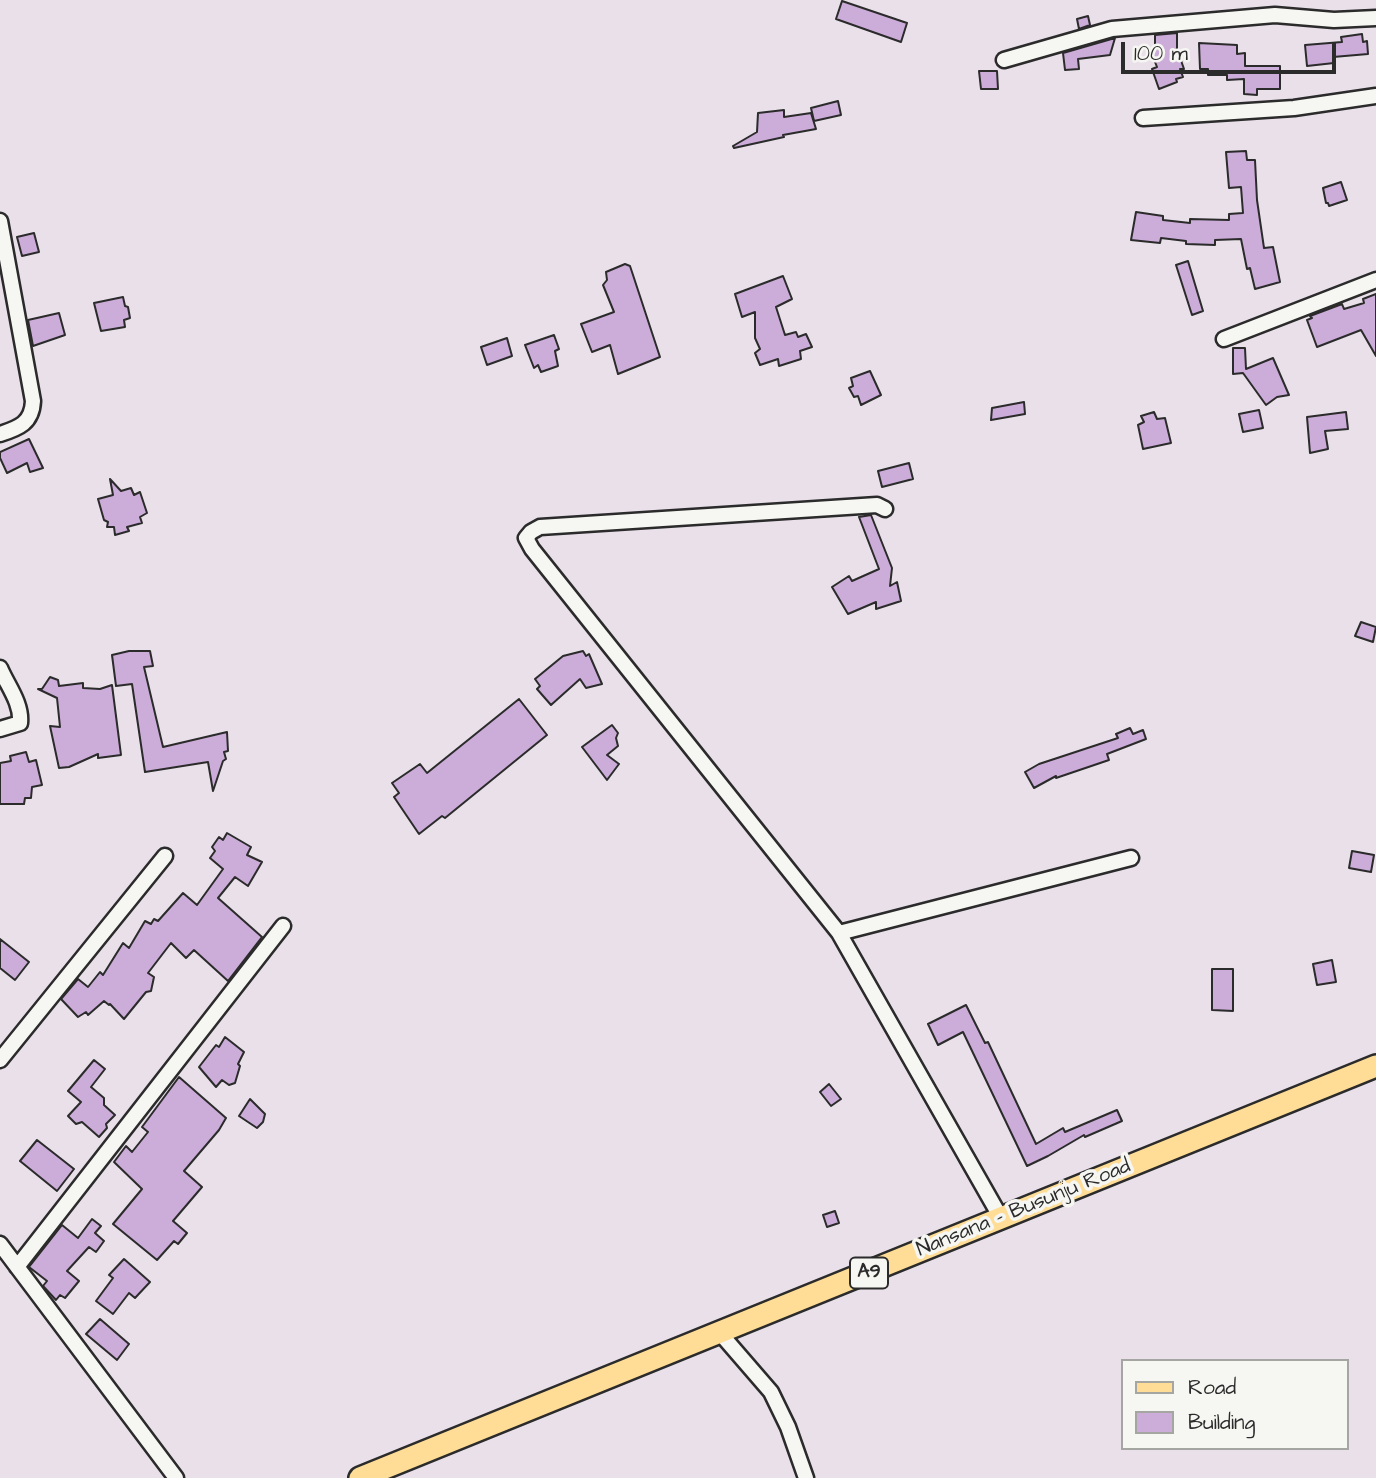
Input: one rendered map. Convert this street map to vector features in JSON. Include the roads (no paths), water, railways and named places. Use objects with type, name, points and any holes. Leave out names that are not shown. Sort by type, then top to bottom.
[{"type":"main road","name":"Nansana - Busunju Road","points":[[360,1478],[1376,1066]]},
{"type":"street","points":[[1004,60],[1112,29],[1275,15],[1334,20],[1376,18]]},
{"type":"street","points":[[1143,118],[1294,108],[1376,96]]},
{"type":"street","points":[[0,222],[33,401],[30,417],[23,424],[0,434]]},
{"type":"street","points":[[1224,339],[1376,280]]},
{"type":"street","points":[[885,509],[877,505],[540,527],[526,538],[532,549],[839,933],[1001,1219]]},
{"type":"street","points":[[0,667],[16,701],[20,723],[0,729]]},
{"type":"street","points":[[0,1060],[166,856]]},
{"type":"street","points":[[839,933],[1131,858]]},
{"type":"street","points":[[17,1267],[284,926]]},
{"type":"street","points":[[0,1244],[176,1478]]},
{"type":"street","points":[[720,1334],[771,1392],[788,1427],[806,1478]]}]
